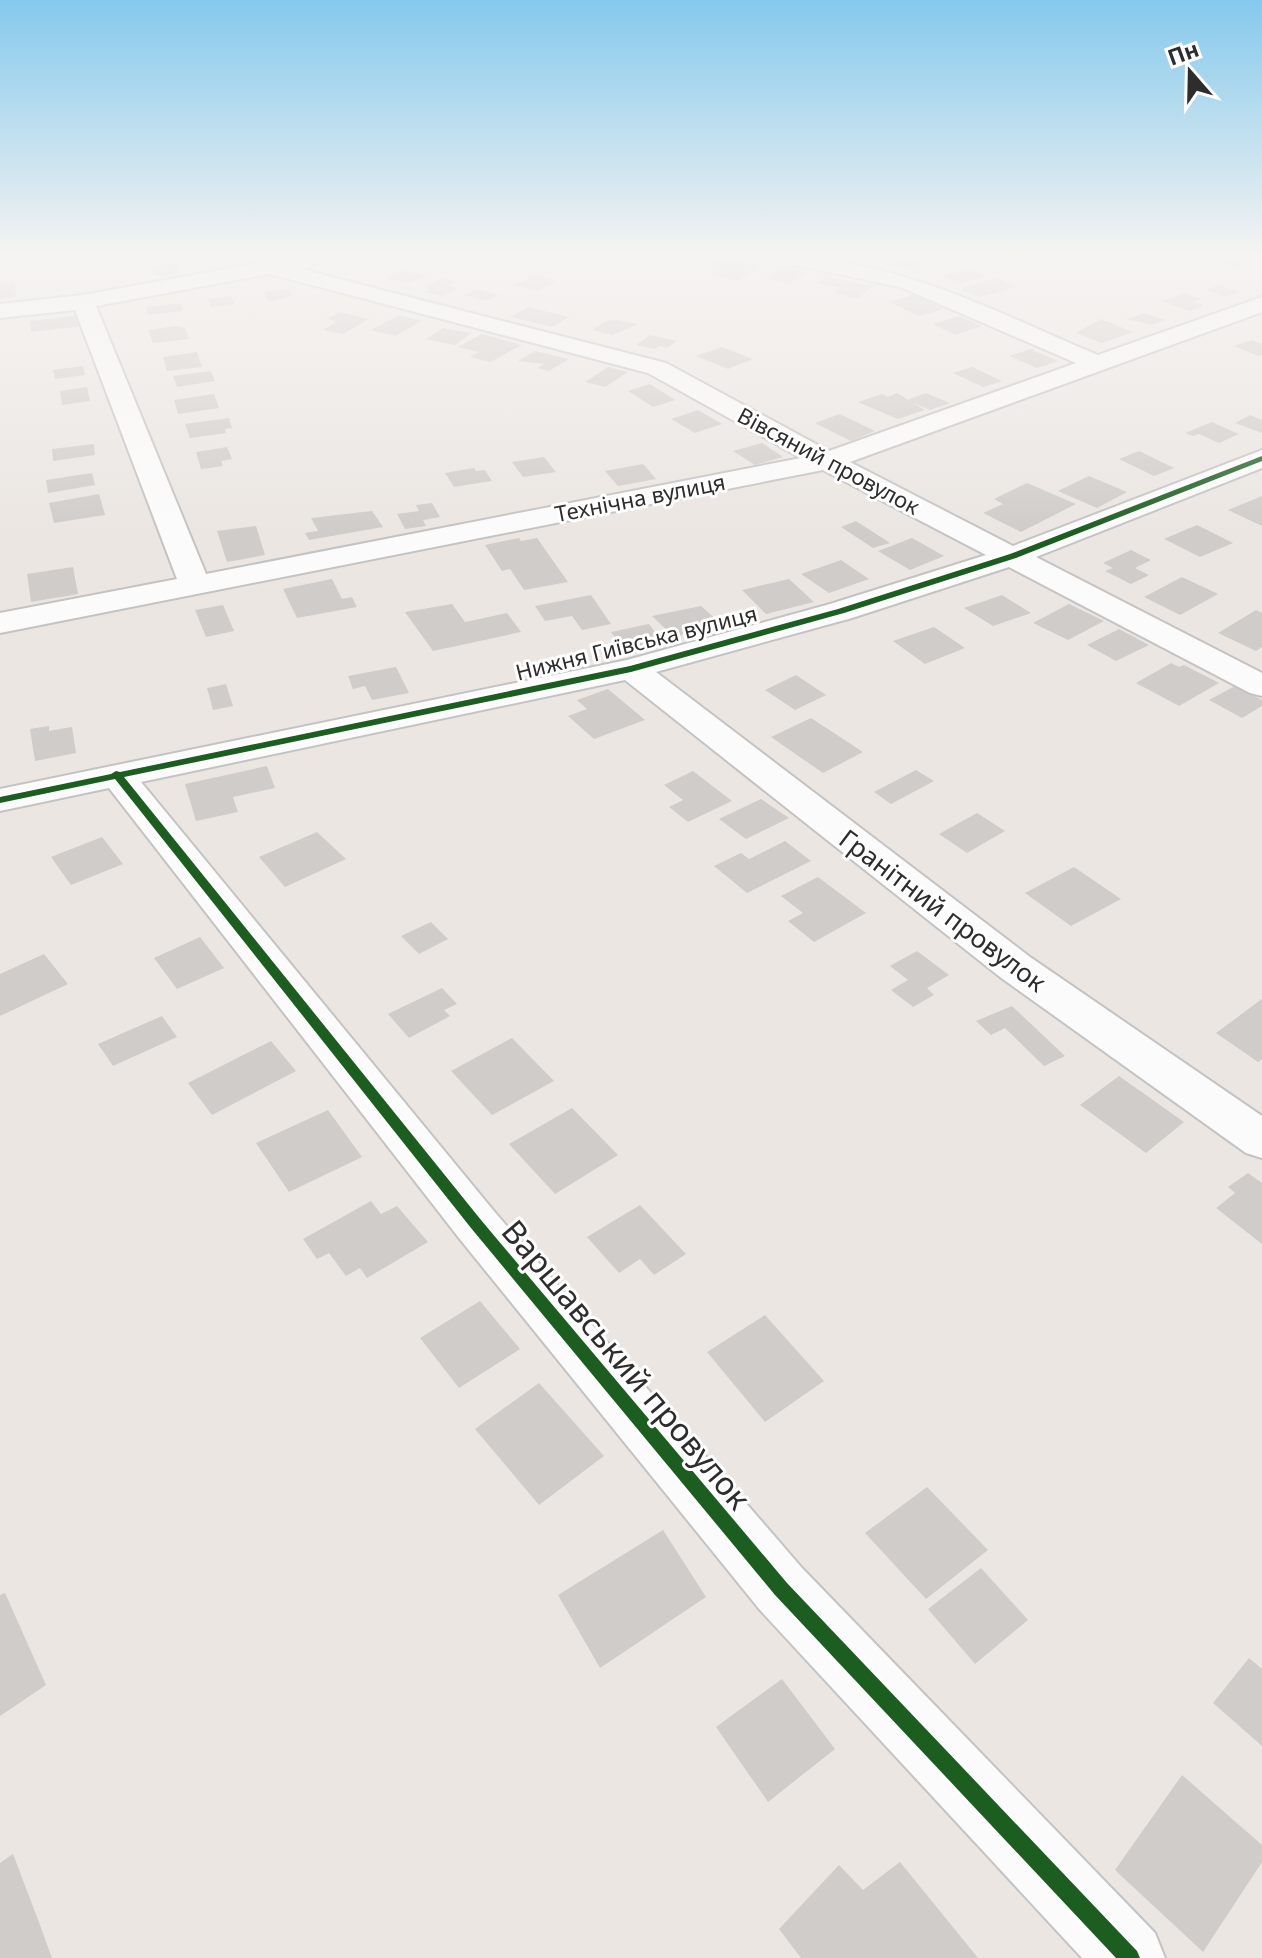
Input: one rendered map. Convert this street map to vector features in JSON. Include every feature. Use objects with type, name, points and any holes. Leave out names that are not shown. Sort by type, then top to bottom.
[{"type":"street","points":[[102,349],[195,585]]},
{"type":"street","name":"Вівсяний провулок","points":[[585,349],[657,368],[827,461],[1262,686]]},
{"type":"street","points":[[1065,349],[1099,364]]},
{"type":"street","name":"Технічна вулиця","points":[[0,623],[827,461],[1139,349]]},
{"type":"street","name":"Нижня Гиївська вулиця","points":[[0,800],[631,669],[841,611],[1013,556],[1262,458]]},
{"type":"street","name":"Гранітний провулок","points":[[631,669],[1015,967],[1262,1140]]},
{"type":"street","name":"Варшавський провулок","points":[[116,774],[476,1224],[781,1589],[1130,1958]]},
{"type":"building","points":[[468,349],[514,349],[490,362],[470,357],[479,352]]},
{"type":"building","points":[[715,349],[728,349],[753,359],[728,369],[696,356]]},
{"type":"building","points":[[1031,349],[1058,361],[1037,368],[1009,356]]},
{"type":"building","points":[[1242,349],[1262,349],[1262,355]]},
{"type":"building","points":[[535,351],[569,359],[549,371],[537,368],[544,364],[518,361]]},
{"type":"building","points":[[197,352],[202,367],[167,371],[163,357]]},
{"type":"building","points":[[83,366],[85,375],[55,379],[53,370]]},
{"type":"building","points":[[608,367],[628,372],[605,387],[585,382]]},
{"type":"building","points":[[972,367],[1002,381],[983,387],[953,373]]},
{"type":"building","points":[[211,371],[215,381],[177,387],[173,376]]},
{"type":"building","points":[[650,384],[675,400],[653,407],[628,391]]},
{"type":"building","points":[[87,387],[90,401],[62,405],[60,391]]},
{"type":"building","points":[[897,393],[925,410],[898,419],[858,402],[882,394],[888,397]]},
{"type":"building","points":[[926,393],[950,403],[930,410],[907,400]]},
{"type":"building","points":[[214,394],[219,408],[178,414],[174,400]]},
{"type":"building","points":[[698,410],[722,424],[695,433],[671,419]]},
{"type":"building","points":[[840,414],[875,431],[851,441],[815,423]]},
{"type":"building","points":[[1250,415],[1262,420],[1262,433],[1235,423]]},
{"type":"building","points":[[229,418],[232,428],[225,429],[226,433],[190,438],[185,424]]},
{"type":"building","points":[[1212,422],[1239,434],[1219,443],[1199,434],[1193,436],[1185,433]]},
{"type":"building","points":[[762,443],[783,457],[755,465],[733,451]]},
{"type":"building","points":[[94,444],[95,455],[53,461],[52,449]]},
{"type":"building","points":[[227,447],[232,459],[221,461],[223,466],[201,469],[196,452]]},
{"type":"building","points":[[1139,451],[1174,468],[1154,476],[1119,459]]},
{"type":"building","points":[[544,457],[556,472],[523,477],[512,462]]},
{"type":"building","points":[[643,464],[656,479],[618,486],[605,471]]},
{"type":"building","points":[[474,468],[476,471],[485,470],[492,481],[454,487],[445,473]]},
{"type":"building","points":[[92,473],[95,485],[48,493],[46,480]]},
{"type":"building","points":[[1089,476],[1127,492],[1097,508],[1058,491]]},
{"type":"building","points":[[1027,483],[1076,504],[1021,532],[983,513],[1003,504],[994,499]]},
{"type":"building","points":[[99,494],[105,515],[54,523],[49,503]]},
{"type":"building","points":[[1262,496],[1262,526],[1228,510]]},
{"type":"building","points":[[432,503],[440,517],[423,520],[426,526],[405,529],[397,514],[419,511],[416,505]]},
{"type":"building","points":[[372,511],[383,527],[309,540],[305,533],[318,531],[311,518]]},
{"type":"building","points":[[856,521],[890,543],[873,548],[841,527]]},
{"type":"building","points":[[1197,525],[1233,543],[1200,557],[1164,539]]},
{"type":"building","points":[[256,526],[265,555],[227,562],[217,531]]},
{"type":"building","points":[[519,538],[521,541],[537,538],[568,582],[524,590],[510,569],[502,571],[485,545]]},
{"type":"building","points":[[912,538],[944,556],[910,570],[878,551]]},
{"type":"building","points":[[1131,550],[1151,560],[1135,568],[1149,575],[1131,584],[1105,571],[1113,568],[1103,563]]},
{"type":"building","points":[[841,560],[869,579],[829,593],[801,574]]},
{"type":"building","points":[[73,567],[78,594],[31,602],[27,574]]},
{"type":"building","points":[[1182,577],[1218,594],[1180,615],[1144,597]]},
{"type":"building","points":[[332,579],[342,599],[352,597],[357,607],[297,618],[283,589]]},
{"type":"building","points":[[789,579],[814,602],[766,614],[742,590]]},
{"type":"building","points":[[591,595],[611,624],[582,630],[572,616],[545,621],[535,606]]},
{"type":"building","points":[[1002,595],[1031,613],[993,626],[964,608]]},
{"type":"building","points":[[452,604],[465,622],[507,613],[521,632],[433,651],[405,612]]},
{"type":"building","points":[[1069,604],[1104,621],[1068,640],[1033,623]]},
{"type":"building","points":[[223,605],[234,631],[206,637],[195,610]]},
{"type":"building","points":[[701,606],[721,624],[674,637],[652,616]]},
{"type":"building","points":[[1256,610],[1262,613],[1262,647],[1256,651],[1218,633]]},
{"type":"building","points":[[649,624],[664,644],[625,652],[611,632]]},
{"type":"building","points":[[934,627],[965,648],[925,664],[893,641]]},
{"type":"building","points":[[1119,629],[1149,645],[1116,661],[1087,645]]},
{"type":"building","points":[[1171,663],[1179,667],[1184,665],[1219,683],[1179,706],[1136,683]]},
{"type":"building","points":[[396,667],[409,693],[372,700],[365,686],[353,689],[348,676]]},
{"type":"building","points":[[796,675],[826,695],[795,710],[765,690]]},
{"type":"building","points":[[226,684],[233,706],[213,710],[207,688]]},
{"type":"building","points":[[1235,686],[1262,700],[1262,706],[1242,718],[1209,700]]},
{"type":"building","points":[[608,689],[645,720],[594,739],[568,716],[587,709],[577,700]]},
{"type":"building","points":[[811,718],[863,752],[823,773],[771,737]]},
{"type":"building","points":[[49,726],[49,731],[72,727],[76,753],[35,761],[30,729]]},
{"type":"building","points":[[267,766],[275,788],[233,797],[238,812],[196,821],[185,784]]},
{"type":"building","points":[[916,770],[934,781],[891,804],[874,792]]},
{"type":"building","points":[[693,771],[732,801],[688,822],[669,807],[683,800],[664,785]]},
{"type":"building","points":[[761,799],[789,818],[746,839],[719,819]]},
{"type":"building","points":[[977,813],[1005,831],[967,853],[939,834]]},
{"type":"building","points":[[317,832],[346,859],[285,887],[259,857]]},
{"type":"building","points":[[102,837],[123,864],[71,885],[51,857]]},
{"type":"building","points":[[785,841],[811,861],[747,893],[714,866],[741,853],[749,859]]},
{"type":"building","points":[[1074,867],[1121,899],[1071,926],[1025,893]]},
{"type":"building","points":[[818,877],[866,913],[814,942],[788,921],[803,913],[781,896]]},
{"type":"building","points":[[431,922],[448,939],[419,954],[401,936]]},
{"type":"building","points":[[200,937],[224,968],[177,989],[154,958]]},
{"type":"building","points":[[917,951],[949,975],[927,988],[934,995],[913,1007],[891,990],[908,980],[890,966]]},
{"type":"building","points":[[44,954],[68,984],[0,1016],[0,974]]},
{"type":"building","points":[[442,988],[457,1004],[444,1010],[450,1016],[409,1038],[388,1014]]},
{"type":"building","points":[[1262,999],[1262,1059],[1258,1062],[1216,1033]]},
{"type":"building","points":[[1012,1006],[1065,1056],[1044,1066],[1005,1028],[991,1035],[976,1021]]},
{"type":"building","points":[[162,1016],[177,1037],[113,1066],[98,1044]]},
{"type":"building","points":[[512,1038],[554,1081],[492,1115],[451,1071]]},
{"type":"building","points":[[271,1041],[296,1071],[212,1115],[188,1083]]},
{"type":"building","points":[[1119,1076],[1184,1122],[1146,1153],[1080,1105]]},
{"type":"building","points":[[572,1108],[618,1155],[555,1194],[509,1144]]},
{"type":"building","points":[[328,1110],[362,1157],[289,1192],[256,1143]]},
{"type":"building","points":[[1248,1173],[1262,1183],[1262,1244],[1216,1208],[1235,1193],[1228,1187]]},
{"type":"building","points":[[371,1201],[381,1214],[397,1206],[428,1242],[367,1278],[360,1268],[346,1276],[329,1253],[317,1259],[303,1239]]},
{"type":"building","points":[[640,1205],[686,1254],[654,1275],[640,1259],[619,1273],[587,1237]]},
{"type":"building","points":[[480,1301],[520,1349],[459,1388],[420,1338]]},
{"type":"building","points":[[765,1315],[824,1381],[765,1422],[707,1352]]},
{"type":"building","points":[[539,1383],[604,1456],[539,1505],[475,1429]]},
{"type":"building","points":[[927,1487],[988,1550],[926,1599],[865,1533]]},
{"type":"building","points":[[663,1530],[706,1597],[600,1668],[558,1595]]},
{"type":"building","points":[[981,1568],[1028,1620],[975,1664],[928,1609]]},
{"type":"building","points":[[5,1593],[46,1685],[0,1716],[0,1595]]},
{"type":"building","points":[[1249,1658],[1262,1669],[1262,1746],[1213,1703]]},
{"type":"building","points":[[782,1679],[835,1749],[768,1802],[716,1727]]},
{"type":"building","points":[[1182,1775],[1262,1845],[1262,1862],[1203,1952],[1115,1870]]},
{"type":"building","points":[[13,1854],[52,1958],[0,1958],[0,1863]]},
{"type":"building","points":[[900,1862],[978,1958],[801,1958],[779,1929],[839,1865],[863,1890]]},
{"type":"cycle path","points":[[0,800],[631,669],[841,611],[1013,556],[1262,458]]},
{"type":"cycle path","points":[[116,774],[476,1224],[781,1589],[1130,1958]]}]
